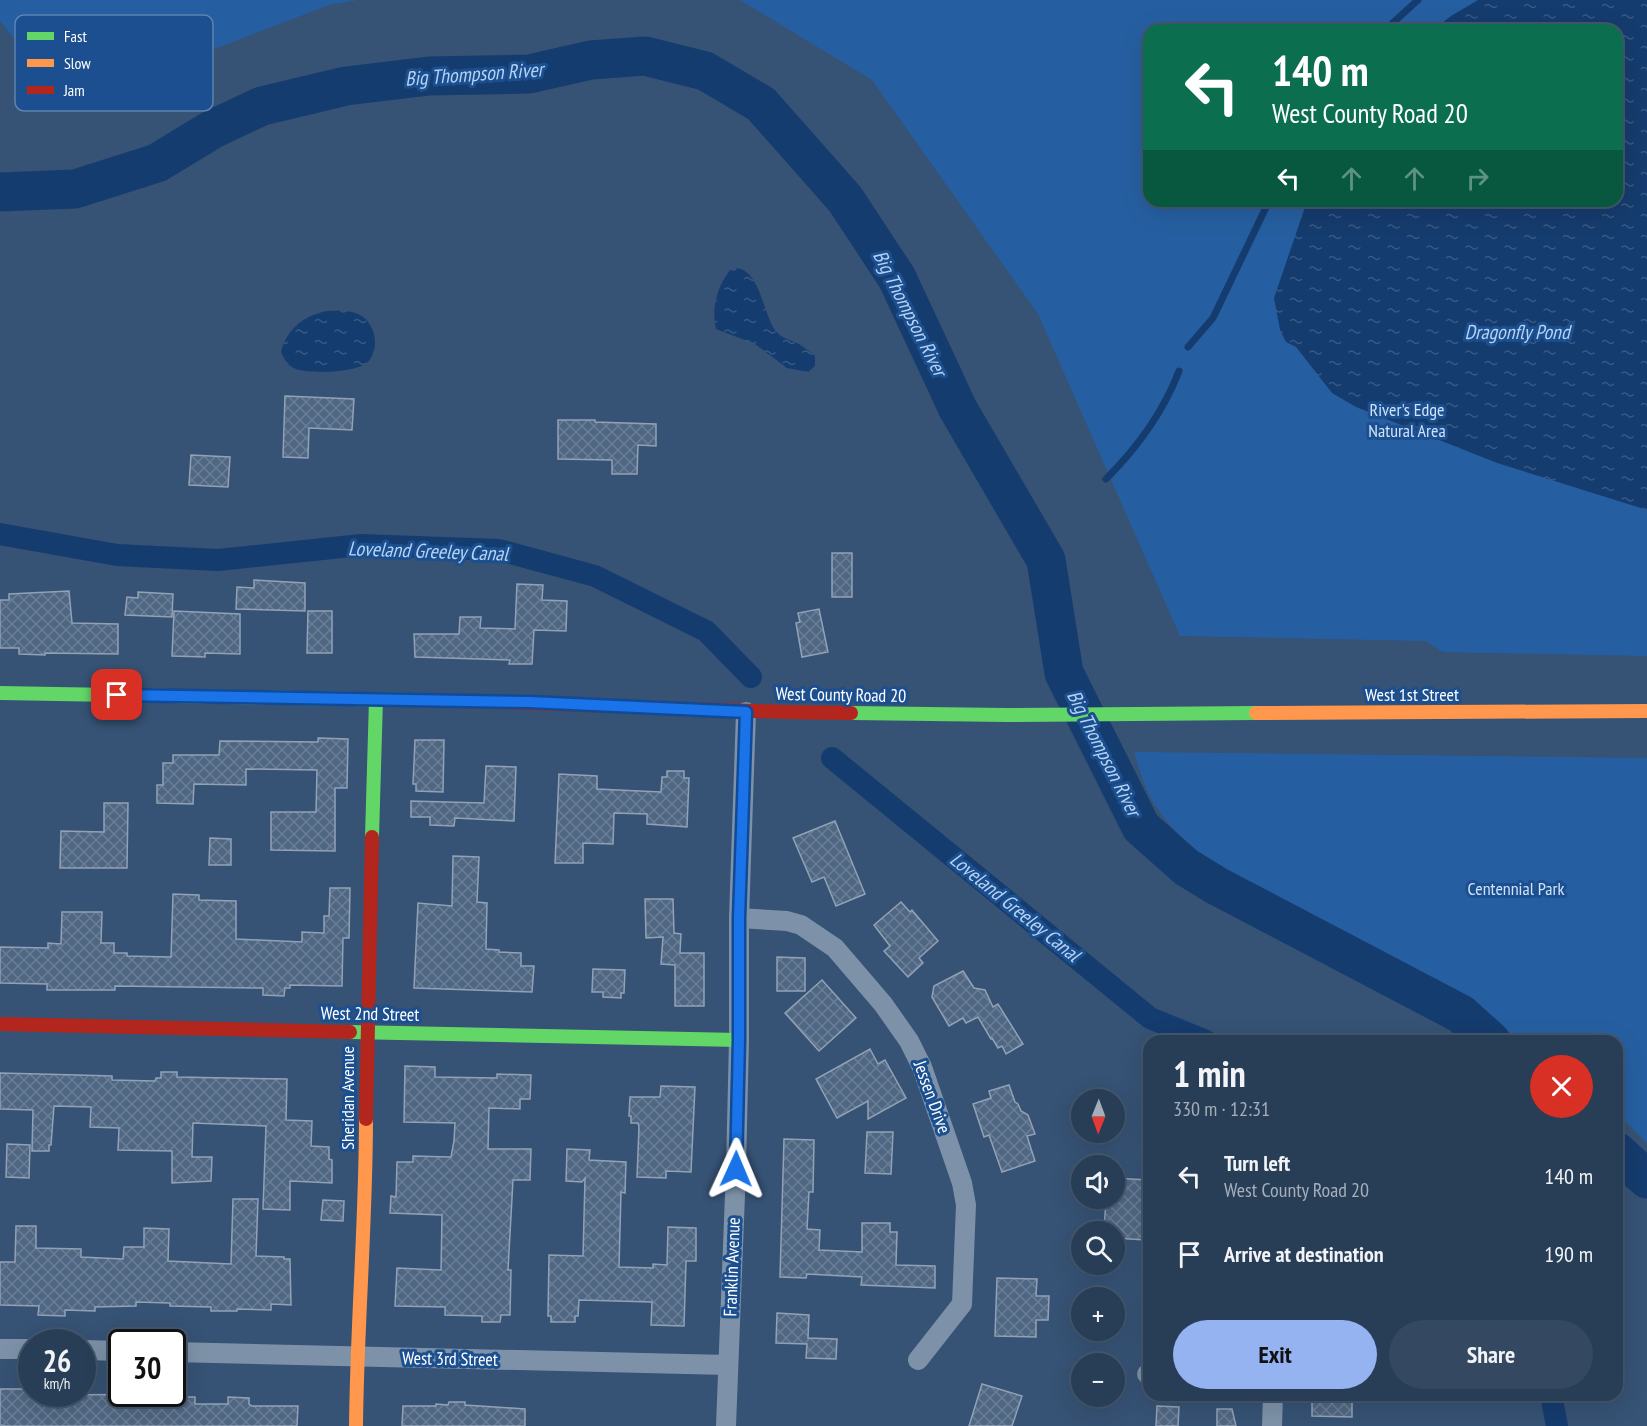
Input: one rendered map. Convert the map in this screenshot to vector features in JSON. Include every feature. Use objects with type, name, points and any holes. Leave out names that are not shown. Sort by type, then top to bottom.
[{"type":"main road","name":"West County Road 20","points":[[0,693],[529,702],[746,712],[1007,715],[1177,713]]},
{"type":"main road","name":"Sheridan Avenue","points":[[356,1426],[357,1356],[366,1192],[367,1032],[376,699]]},
{"type":"main road","name":"West 1st Street","points":[[1177,713],[1647,711]]},
{"type":"main road","name":"West 2nd Street","points":[[0,1024],[739,1040]]},
{"type":"street","name":"Franklin Avenue","points":[[726,1426],[736,1169],[739,918],[746,712]]},
{"type":"street","name":"Jessen Drive","points":[[739,918],[787,921],[801,925],[835,948],[883,1004],[909,1041],[922,1067],[962,1183],[966,1205],[962,1304],[918,1360]]},
{"type":"street","points":[[0,1349],[18,1349]]},
{"type":"street","name":"West 3rd Street","points":[[186,1352],[728,1365]]},
{"type":"street","points":[[1272,1426],[1273,1401]]},
{"type":"green space","points":[[0,0],[358,0],[329,5],[213,49],[213,15],[15,15],[15,40],[0,21]]},
{"type":"green space","name":"River's Edge Natural Area","points":[[740,0],[1647,0],[1647,656],[1443,652],[1426,641],[1180,636],[1038,314],[872,80]]},
{"type":"green space","name":"Centennial Park","points":[[1134,752],[1647,758],[1647,1143],[1623,1119],[1623,1035],[1512,1035],[1478,1025],[1453,1004],[1258,902],[1228,880],[1174,830],[1152,800]]},
{"type":"water","name":"Dragonfly Pond","points":[[1478,0],[1647,0],[1647,510],[1497,463],[1356,407],[1332,393],[1296,347],[1286,342],[1280,330],[1274,298],[1305,207],[1623,207],[1623,24],[1441,24]]},
{"type":"water","points":[[736,268],[751,276],[777,333],[799,344],[815,356],[815,366],[808,372],[787,368],[755,344],[716,329],[714,313],[719,291],[730,270]]},
{"type":"water","points":[[327,311],[352,312],[367,321],[375,341],[372,356],[362,366],[333,372],[312,372],[293,368],[281,352],[287,337],[303,320]]},
{"type":"building","points":[[285,396],[354,399],[352,430],[309,428],[308,458],[283,457]]},
{"type":"building","points":[[558,420],[656,424],[656,446],[638,445],[637,474],[612,474],[612,460],[558,459]]},
{"type":"building","points":[[191,455],[230,457],[228,487],[189,485]]},
{"type":"building","points":[[832,553],[852,553],[852,597],[832,597]]},
{"type":"building","points":[[254,580],[305,583],[305,611],[236,609],[237,587],[254,588]]},
{"type":"building","points":[[517,584],[543,585],[542,600],[567,601],[566,631],[534,630],[532,664],[509,664],[510,660],[415,657],[414,634],[459,634],[460,617],[481,617],[480,628],[515,629]]},
{"type":"building","points":[[69,591],[72,623],[118,624],[118,654],[19,654],[19,648],[0,648],[0,600],[9,600],[9,594]]},
{"type":"building","points":[[138,592],[173,594],[172,617],[125,615],[127,597],[138,598]]},
{"type":"building","points":[[819,609],[828,652],[802,657],[796,623],[800,622],[798,613]]},
{"type":"building","points":[[174,611],[240,614],[240,654],[205,653],[205,657],[172,656]]},
{"type":"building","points":[[308,611],[332,611],[332,653],[307,653]]},
{"type":"building","points":[[318,738],[348,739],[347,788],[335,788],[335,851],[271,850],[271,812],[316,812],[317,770],[246,769],[246,785],[194,784],[193,804],[157,803],[157,785],[163,785],[163,763],[173,763],[173,755],[219,755],[220,741],[318,742]]},
{"type":"building","points":[[415,740],[444,740],[443,792],[416,791],[416,784],[413,784]]},
{"type":"building","points":[[486,766],[516,767],[514,821],[455,818],[454,826],[430,825],[430,817],[411,817],[411,801],[484,803]]},
{"type":"building","points":[[667,771],[684,771],[684,778],[689,778],[687,827],[647,824],[647,814],[614,813],[613,844],[583,843],[583,863],[555,863],[559,774],[597,776],[597,789],[661,792],[662,777],[667,777]]},
{"type":"building","points":[[104,803],[128,803],[127,868],[60,868],[61,831],[104,832]]},
{"type":"building","points":[[835,821],[865,894],[836,906],[824,877],[812,882],[793,838]]},
{"type":"building","points":[[210,838],[231,839],[231,865],[209,865]]},
{"type":"building","points":[[453,856],[479,857],[477,902],[487,903],[486,949],[521,953],[521,966],[534,966],[532,992],[414,988],[418,903],[452,906]]},
{"type":"building","points":[[330,888],[350,888],[349,938],[343,938],[342,986],[290,985],[290,988],[285,988],[284,996],[263,995],[263,988],[115,986],[115,990],[47,990],[47,984],[0,983],[0,947],[48,948],[48,943],[61,944],[62,912],[102,912],[101,943],[114,943],[114,953],[127,953],[127,956],[171,957],[173,894],[199,895],[199,900],[236,901],[236,939],[302,942],[302,932],[324,933],[324,916],[329,916]]},
{"type":"building","points":[[645,899],[673,899],[674,933],[681,934],[680,953],[704,953],[704,1006],[675,1006],[675,965],[661,964],[663,937],[646,938]]},
{"type":"building","points":[[901,902],[910,912],[912,910],[938,941],[919,958],[923,963],[908,977],[884,951],[890,946],[874,925]]},
{"type":"building","points":[[777,957],[805,958],[805,991],[777,991]]},
{"type":"building","points":[[593,969],[625,970],[624,993],[621,993],[621,998],[603,997],[603,992],[592,992]]},
{"type":"building","points":[[963,971],[974,988],[985,990],[993,1007],[998,1004],[1023,1044],[1006,1054],[1002,1046],[998,1048],[991,1039],[978,1017],[966,1023],[963,1018],[949,1026],[932,997],[934,986]]},
{"type":"building","points":[[822,980],[856,1018],[819,1051],[785,1013]]},
{"type":"building","points":[[870,1049],[878,1064],[885,1060],[906,1098],[868,1119],[868,1101],[837,1118],[816,1079]]},
{"type":"building","points":[[405,1066],[435,1067],[435,1077],[497,1078],[497,1074],[531,1075],[530,1099],[520,1099],[520,1109],[489,1108],[488,1149],[531,1149],[530,1180],[513,1180],[508,1270],[511,1270],[510,1315],[501,1315],[500,1322],[482,1322],[482,1316],[445,1315],[445,1307],[395,1306],[397,1268],[441,1270],[442,1215],[390,1213],[391,1196],[396,1197],[397,1162],[413,1162],[413,1156],[451,1157],[455,1123],[404,1122]]},
{"type":"building","points":[[161,1072],[177,1072],[177,1077],[287,1079],[286,1120],[312,1121],[311,1146],[329,1147],[329,1159],[332,1160],[332,1183],[290,1181],[290,1210],[263,1209],[266,1126],[193,1123],[192,1157],[212,1157],[211,1181],[172,1183],[172,1151],[118,1150],[119,1128],[90,1127],[91,1107],[54,1106],[49,1151],[32,1151],[33,1110],[0,1109],[0,1073],[112,1076],[112,1080],[155,1081],[156,1078],[161,1078]]},
{"type":"building","points":[[1009,1085],[1015,1102],[1021,1111],[1028,1115],[1035,1134],[1027,1136],[1035,1161],[1002,1172],[989,1135],[984,1137],[973,1104],[991,1098],[989,1091]]},
{"type":"building","points":[[661,1086],[695,1087],[691,1172],[666,1171],[666,1178],[637,1177],[639,1127],[638,1123],[631,1123],[630,1097],[660,1097]]},
{"type":"building","points":[[867,1132],[893,1132],[891,1174],[865,1173]]},
{"type":"building","points":[[784,1139],[814,1140],[813,1192],[809,1192],[807,1229],[820,1230],[819,1250],[862,1252],[862,1223],[890,1223],[890,1232],[897,1232],[896,1265],[935,1266],[935,1288],[861,1285],[862,1277],[807,1274],[806,1278],[780,1277]]},
{"type":"building","points":[[7,1144],[30,1145],[29,1178],[6,1177]]},
{"type":"building","points":[[567,1149],[590,1150],[589,1160],[626,1162],[625,1193],[621,1192],[619,1267],[653,1268],[653,1264],[667,1265],[668,1227],[696,1228],[696,1261],[686,1261],[684,1326],[651,1325],[652,1302],[579,1300],[578,1316],[575,1316],[575,1322],[551,1322],[551,1316],[548,1316],[549,1255],[583,1256],[585,1178],[582,1182],[566,1181]]},
{"type":"building","points":[[1125,1179],[1143,1180],[1143,1240],[1125,1239],[1125,1221],[1105,1221],[1105,1209],[1125,1209]]},
{"type":"building","points":[[233,1199],[258,1199],[256,1256],[290,1259],[291,1305],[271,1304],[271,1310],[211,1311],[211,1307],[136,1302],[136,1306],[95,1307],[95,1311],[65,1310],[65,1316],[38,1315],[39,1306],[0,1305],[0,1262],[15,1262],[16,1226],[36,1226],[36,1248],[81,1249],[81,1257],[123,1259],[124,1247],[144,1247],[144,1228],[169,1229],[168,1261],[231,1264]]},
{"type":"building","points":[[323,1200],[344,1201],[343,1221],[321,1220]]},
{"type":"building","points":[[997,1278],[1037,1279],[1036,1296],[1049,1296],[1048,1320],[1036,1320],[1036,1337],[995,1336]]},
{"type":"building","points":[[777,1313],[809,1315],[808,1338],[837,1339],[836,1359],[806,1358],[807,1344],[776,1343]]},
{"type":"building","points":[[982,1384],[1022,1396],[1012,1426],[969,1426]]},
{"type":"building","points":[[0,1389],[18,1389],[18,1407],[96,1407],[96,1395],[108,1395],[108,1407],[186,1407],[187,1394],[187,1397],[195,1397],[195,1404],[228,1404],[228,1397],[249,1398],[249,1404],[252,1406],[298,1406],[297,1426],[0,1425]]},
{"type":"building","points":[[1312,1401],[1352,1401],[1352,1417],[1312,1416]]},
{"type":"building","points":[[449,1402],[525,1409],[525,1426],[402,1426],[403,1406],[448,1405]]},
{"type":"building","points":[[1157,1406],[1179,1407],[1178,1426],[1156,1426]]},
{"type":"building","points":[[1217,1409],[1232,1409],[1236,1426],[1217,1426]]},
{"type":"waterway","points":[[1392,24],[1418,0]]},
{"type":"waterway","name":"Big Thompson River","points":[[0,192],[75,189],[157,163],[213,129],[262,106],[346,86],[429,76],[529,74],[591,60],[645,56],[705,71],[761,104],[845,199],[897,278],[958,409],[1046,560],[1064,673],[1141,827],[1186,867],[1217,886],[1461,1014],[1484,1035]]},
{"type":"waterway","name":"Big Thompson River","points":[[0,199],[75,189]]},
{"type":"waterway","points":[[1188,347],[1213,318],[1266,207]]},
{"type":"waterway","points":[[1106,479],[1148,429],[1179,371]]},
{"type":"waterway","name":"Loveland Greeley Canal","points":[[0,534],[117,555],[218,560],[361,545],[499,550],[595,576],[706,631],[751,677]]},
{"type":"waterway","name":"Loveland Greeley Canal","points":[[832,758],[1150,1018],[1191,1035]]},
{"type":"waterway","name":"Big Thompson River","points":[[1623,1157],[1647,1179]]},
{"type":"waterway","name":"Loveland Greeley Canal","points":[[1552,1401],[1557,1426]]},
{"type":"traffic: fast","points":[[0,693],[409,700]]},
{"type":"traffic: fast","points":[[372,837],[376,699]]},
{"type":"traffic: fast","points":[[851,713],[1007,715],[1256,713]]},
{"type":"traffic: fast","points":[[350,1032],[739,1040]]},
{"type":"traffic: slow","points":[[1256,713],[1647,711]]},
{"type":"traffic: slow","points":[[356,1426],[366,1119]]},
{"type":"traffic: jam","points":[[409,700],[851,713]]},
{"type":"traffic: jam","points":[[366,1119],[372,837]]},
{"type":"traffic: jam","points":[[0,1024],[350,1032]]},
{"type":"route","points":[[117,695],[529,702],[746,712],[739,918],[736,1169]]}]
